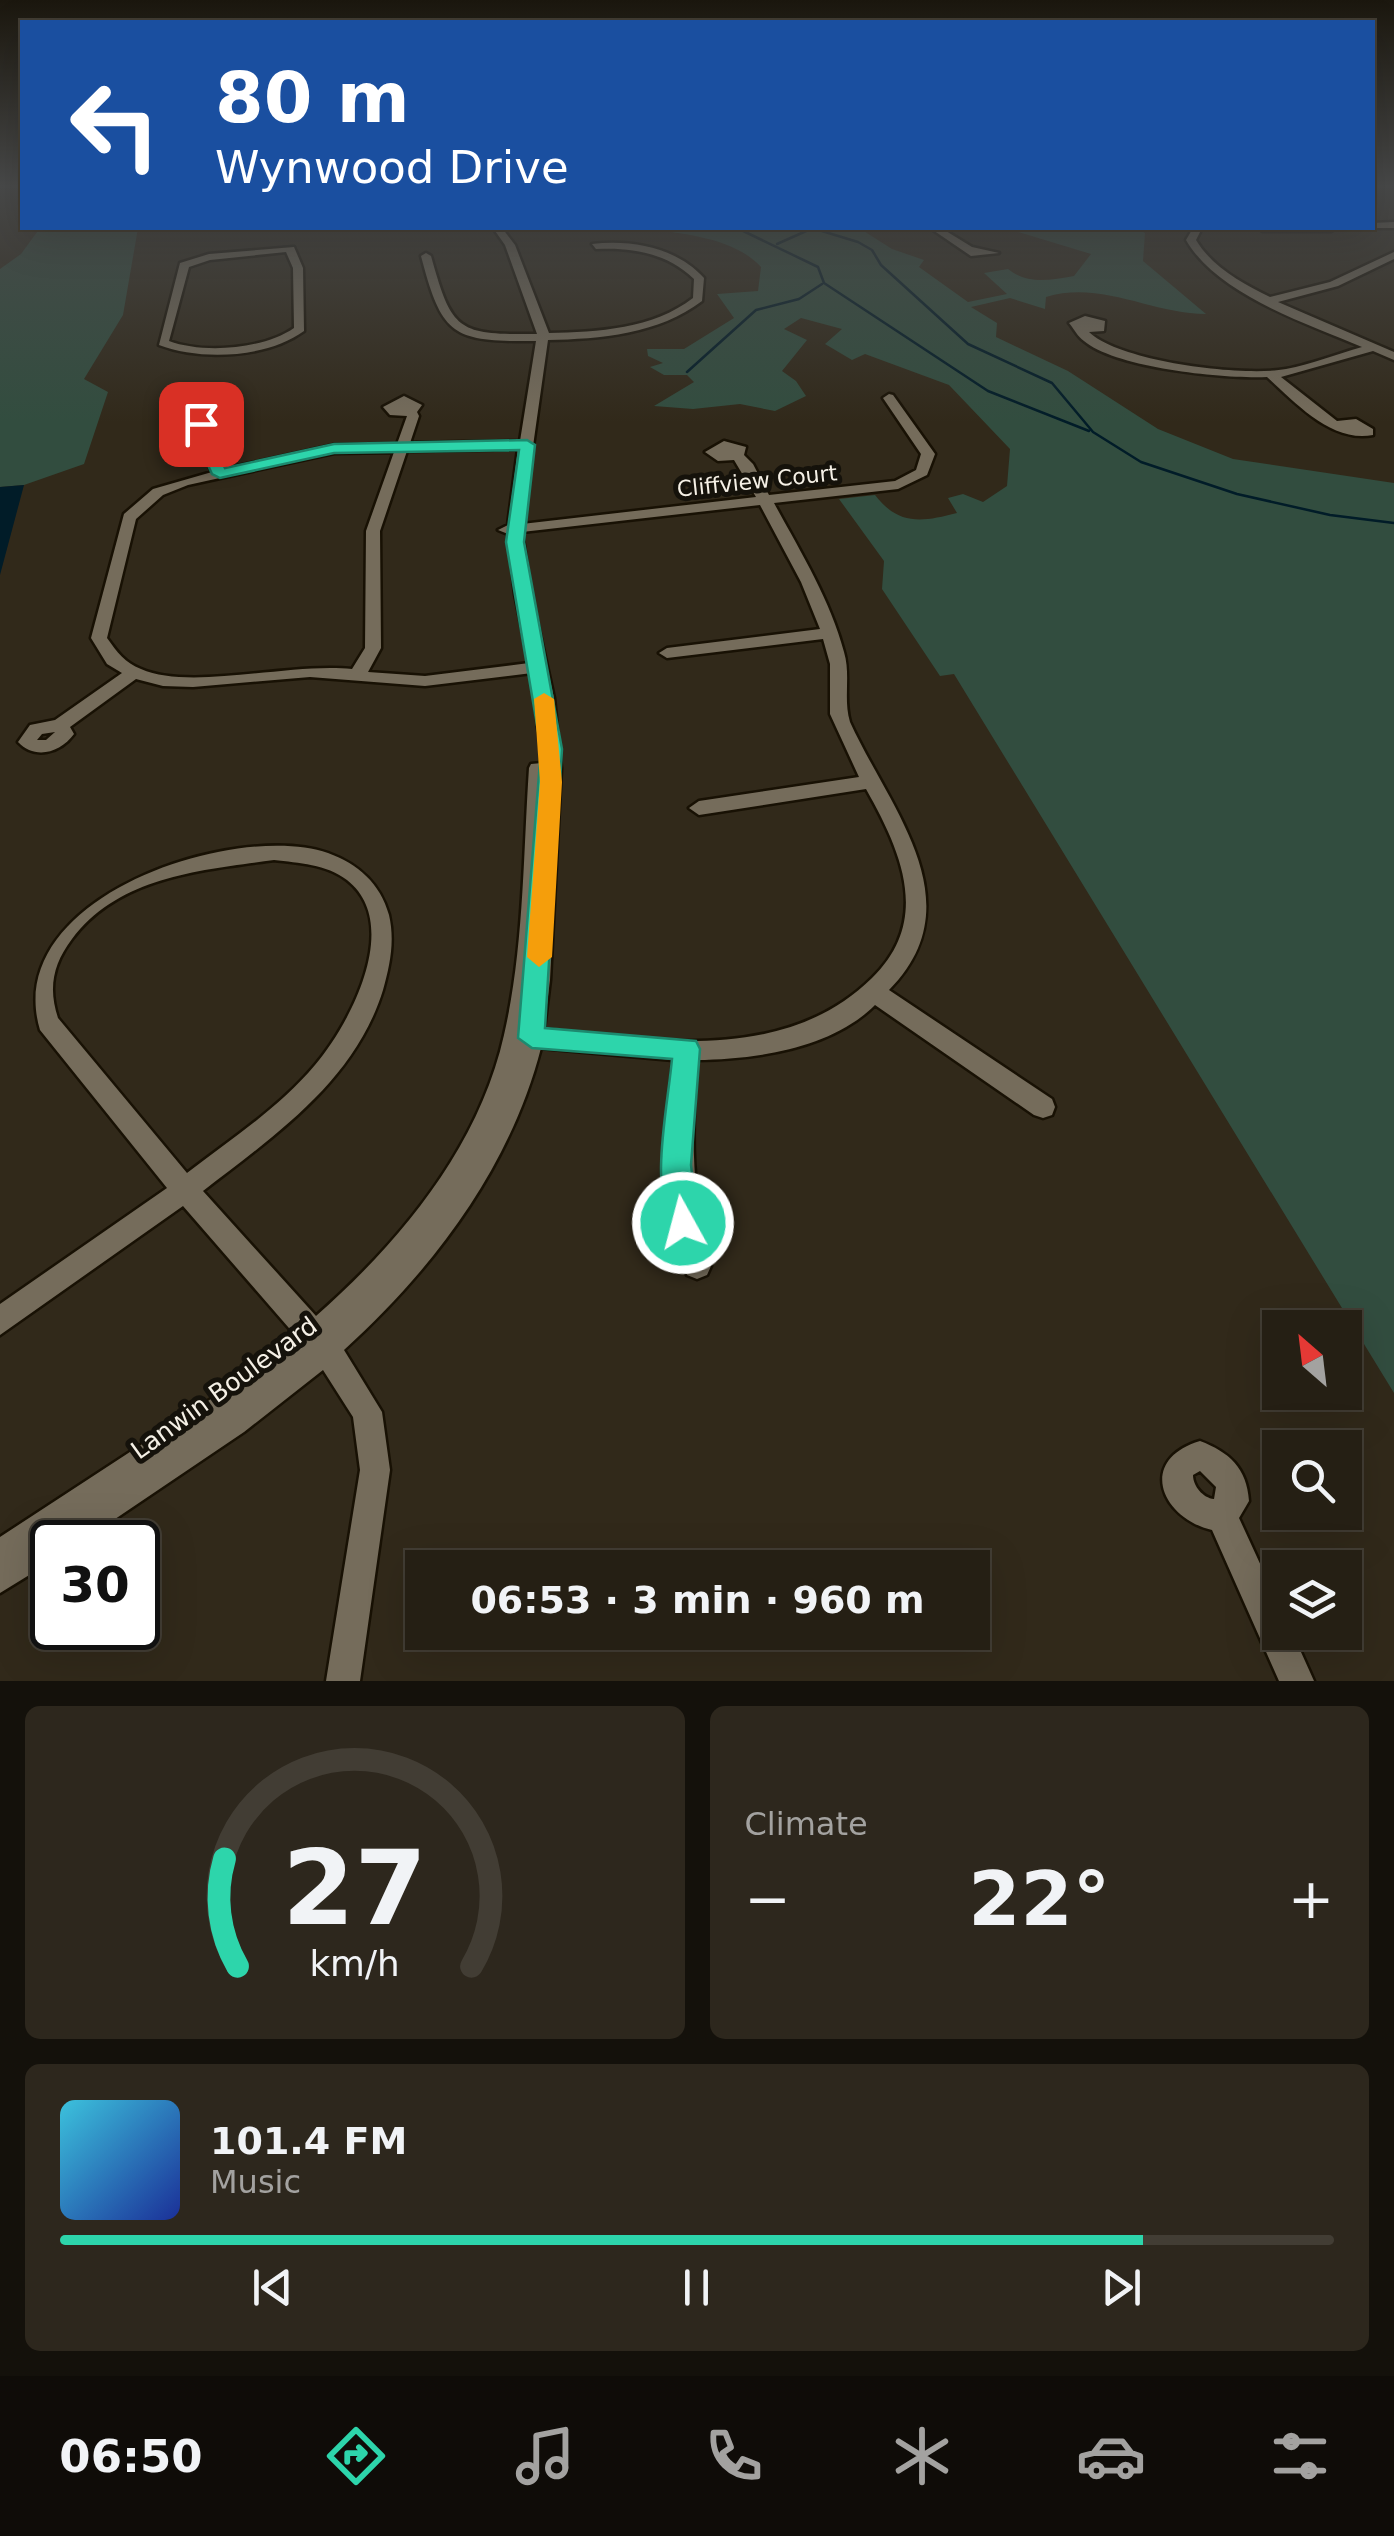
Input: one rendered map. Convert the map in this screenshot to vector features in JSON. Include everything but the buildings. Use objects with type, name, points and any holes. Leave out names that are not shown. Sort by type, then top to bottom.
[{"type":"street","points":[[184,265],[163,343],[190,350],[262,345],[294,336],[300,329],[297,265]]},
{"type":"street","points":[[429,265],[444,318],[452,326],[492,336],[657,323],[688,310],[701,294],[698,278],[684,265]]},
{"type":"street","name":"Lanwin Boulevard","points":[[0,1577],[268,1398],[424,1248],[460,1198],[510,1104],[523,1037],[551,782],[550,733],[532,668],[510,530],[539,335],[516,265]]},
{"type":"street","points":[[1213,265],[1268,302],[1394,356]]},
{"type":"street","points":[[1268,302],[1334,284],[1372,265]]},
{"type":"street","points":[[1083,329],[1095,344],[1128,358],[1212,373],[1271,375],[1375,347]]},
{"type":"street","points":[[1271,375],[1338,424]]},
{"type":"street","name":"Cliffview Court","points":[[510,530],[886,489],[922,472],[928,460],[926,448],[889,398]]},
{"type":"street","points":[[358,674],[373,648],[373,532],[413,416],[410,410]]},
{"type":"street","points":[[197,426],[220,474]]},
{"type":"street","points":[[522,445],[318,451],[158,492],[129,517],[99,638],[110,657],[134,672],[187,682],[287,672],[432,680],[532,668]]},
{"type":"street","points":[[523,1037],[686,1049],[781,1042],[837,1021],[875,993],[908,943],[917,899],[909,860],[841,722],[836,695],[838,658],[828,633],[746,464],[737,456]]},
{"type":"street","points":[[667,654],[828,633]]},
{"type":"street","points":[[60,725],[134,672]]},
{"type":"street","points":[[698,808],[871,782]]},
{"type":"street","points":[[0,1321],[185,1190],[304,1094],[344,1045],[372,989],[382,913],[369,885],[345,866],[312,855],[274,852],[165,869],[124,884],[90,906],[62,934],[48,955],[40,989],[48,1022],[185,1190],[322,1344],[366,1412],[375,1470],[343,1681]]},
{"type":"street","points":[[875,993],[1044,1107]]},
{"type":"street","points":[[686,1049],[677,1179],[683,1223],[696,1266]]},
{"type":"street","name":"Lanwin Boulevard","points":[[0,1556],[322,1344]]},
{"type":"street","points":[[1221,1516],[1297,1681]]},
{"type":"green space","points":[[5,265],[132,265],[123,315],[84,379],[108,392],[84,464],[24,485],[0,487],[0,269]]},
{"type":"green space","points":[[759,265],[920,265],[968,302],[1007,294],[984,273],[1008,269],[1040,280],[1074,276],[1082,265],[1148,265],[1206,314],[1087,292],[1046,297],[1045,309],[1010,298],[971,307],[997,323],[996,337],[1068,371],[1158,429],[1233,459],[1394,483],[1394,1393],[1362,1341],[1362,1310],[1343,1310],[954,674],[940,676],[882,589],[884,561],[839,499],[875,495],[893,512],[912,519],[957,513],[948,498],[963,494],[983,502],[1007,486],[1010,449],[949,385],[865,354],[852,360],[825,344],[842,329],[801,318],[784,329],[807,340],[782,371],[796,381],[806,396],[775,411],[740,404],[693,409],[654,406],[694,382],[687,375],[664,375],[650,367],[663,363],[648,356],[647,349],[684,349],[734,318],[717,294],[758,291]]},
{"type":"water","points":[[24,485],[0,575],[0,487]]},
{"type":"waterway","points":[[815,265],[824,283],[988,391],[1089,431]]},
{"type":"waterway","points":[[881,265],[968,344],[1052,383],[1093,432],[1141,462],[1237,494],[1330,515],[1394,523]]},
{"type":"waterway","points":[[687,372],[756,310],[799,299],[822,284]]},
{"type":"slow traffic","points":[[539,957],[552,749],[544,699]]},
{"type":"route","points":[[201,424],[197,426],[220,474],[334,449],[527,445],[515,516],[515,542],[552,749],[532,1038],[686,1049],[676,1165],[683,1223]]}]
